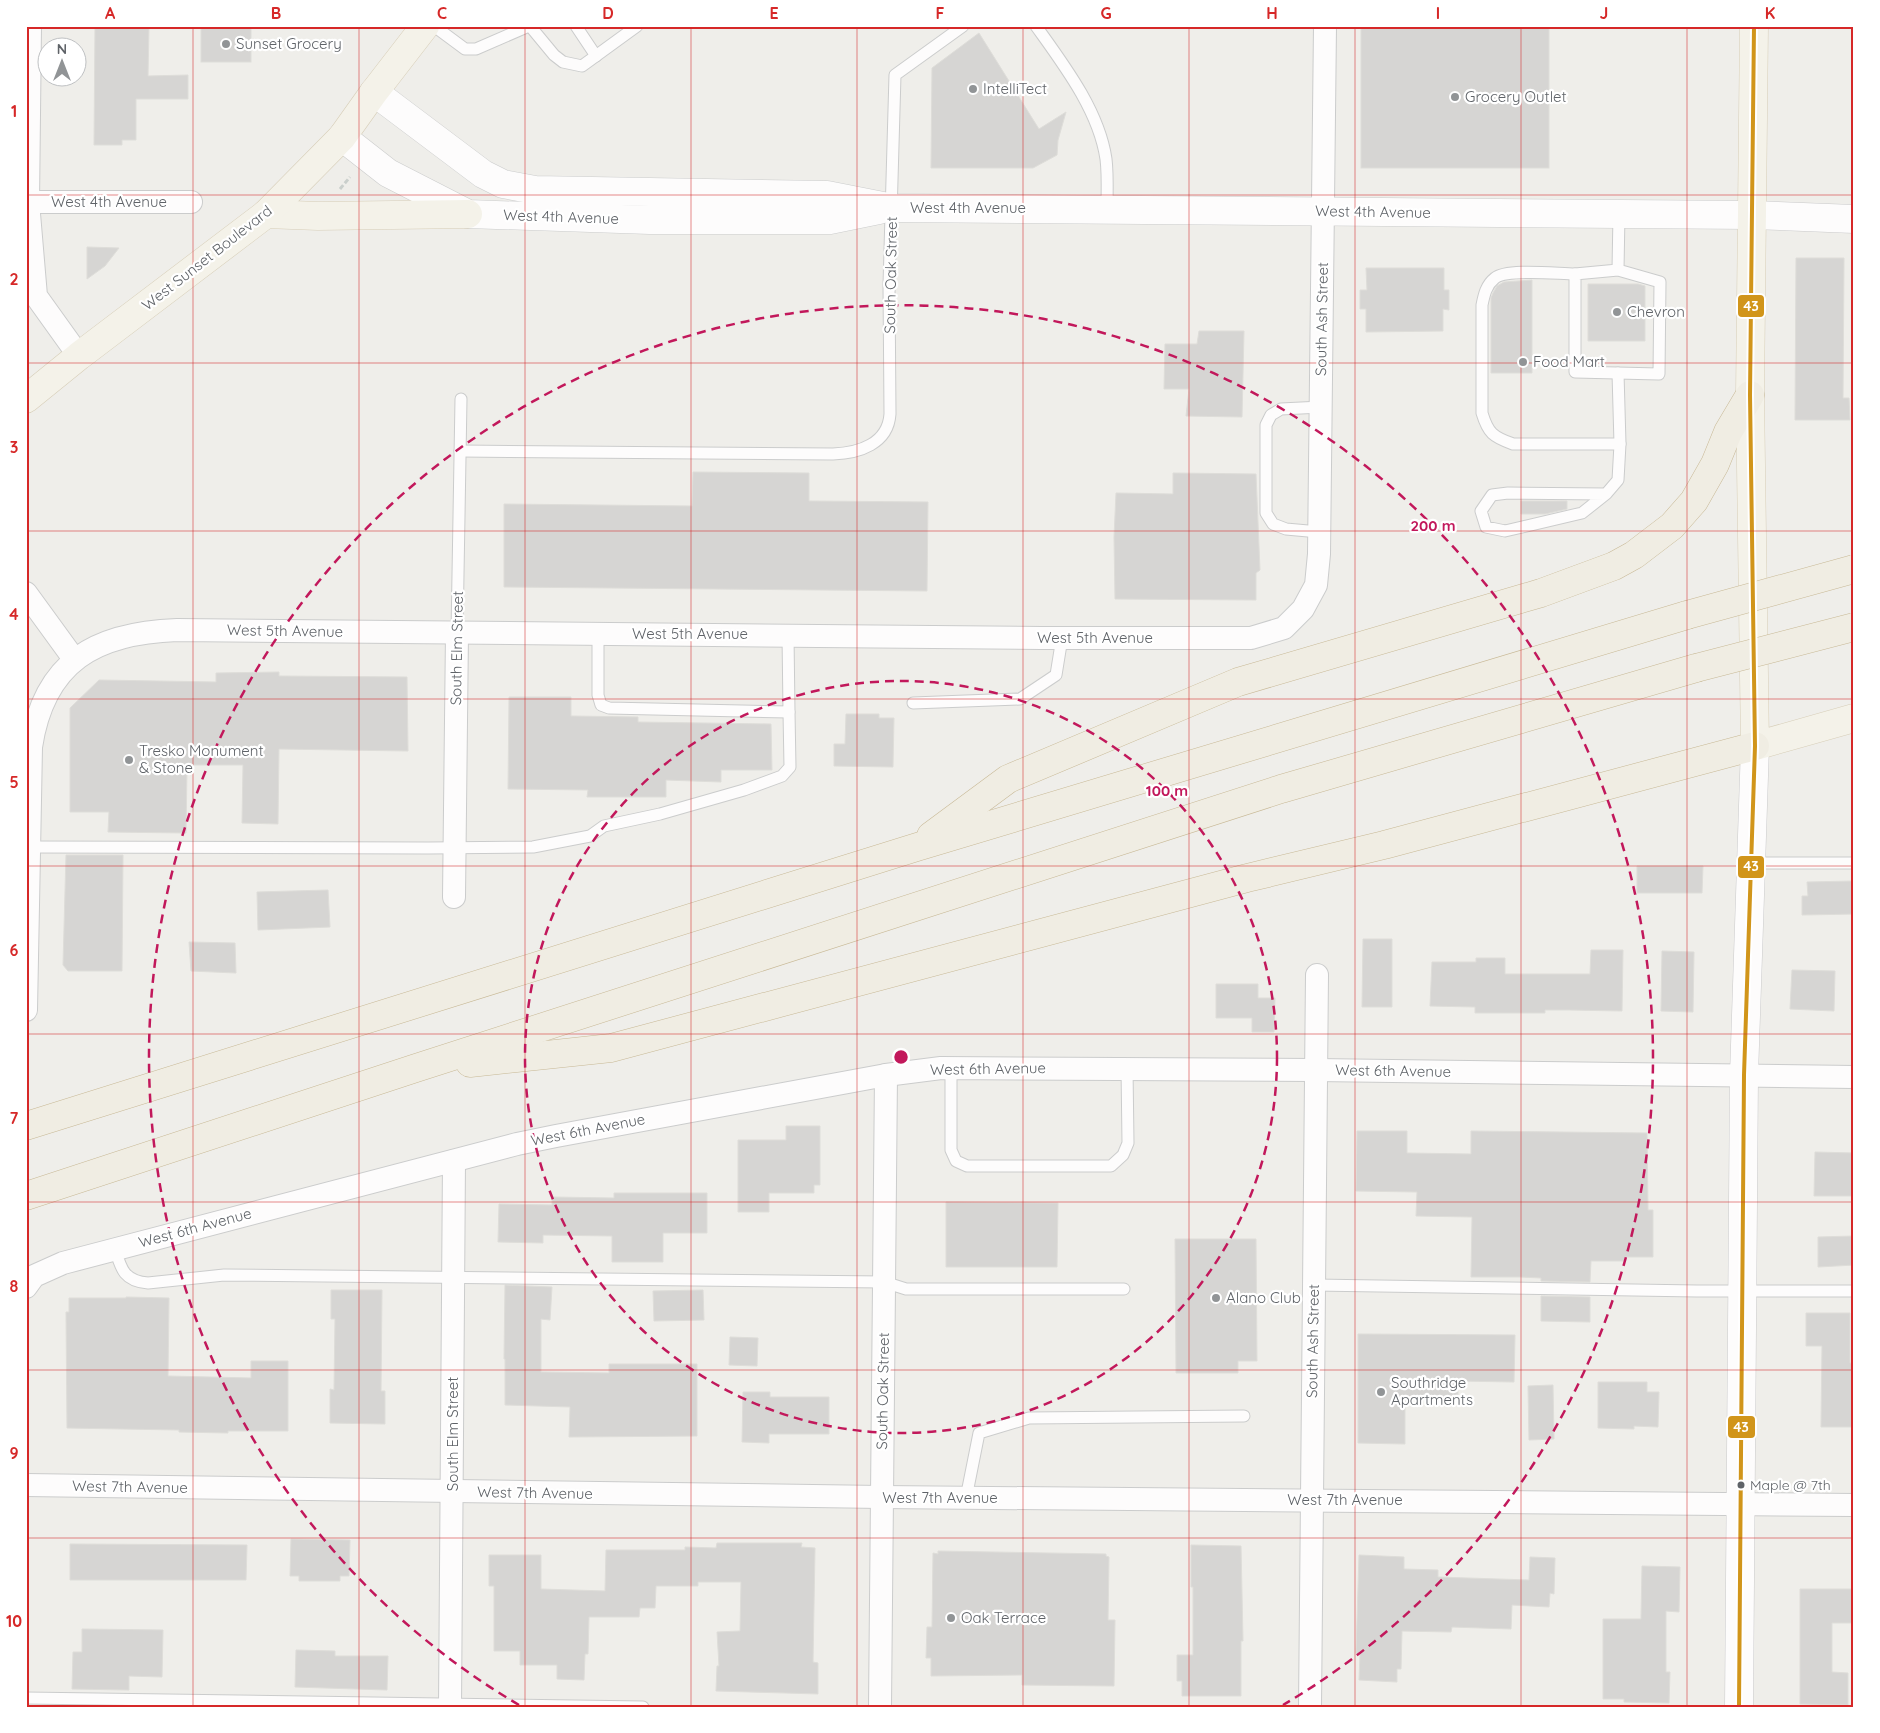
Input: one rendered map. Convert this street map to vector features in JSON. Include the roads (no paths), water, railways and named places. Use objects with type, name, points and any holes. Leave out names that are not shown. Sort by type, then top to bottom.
[{"type":"highway","points":[[917,847],[1008,779],[1238,682],[1541,592],[1614,566],[1634,555],[1672,526],[1694,501],[1715,464],[1728,432],[1750,395]]},
{"type":"highway","points":[[26,1126],[917,847],[1687,615],[1854,569]]},
{"type":"highway","points":[[26,1196],[1281,789],[1696,668],[1854,627]]},
{"type":"highway","points":[[416,1068],[611,1048],[1238,881],[1384,846],[1755,746]]},
{"type":"main road","name":"West Sunset Boulevard","points":[[26,399],[79,356],[266,214],[342,137],[425,26]]},
{"type":"main road","points":[[1754,26],[1750,395],[1755,746],[1854,718]]},
{"type":"main road","points":[[266,214],[318,216],[468,214]]},
{"type":"street","points":[[30,26],[27,202],[36,296],[79,356]]},
{"type":"street","name":"South Ash Street","points":[[1303,609],[1316,585],[1319,532],[1325,26]]},
{"type":"street","name":"West 4th Avenue","points":[[374,92],[484,174],[503,184],[516,188],[566,192],[827,195],[892,208],[1752,215],[1854,219]]},
{"type":"street","name":"West 4th Avenue","points":[[342,137],[388,173],[468,214],[650,220],[830,220],[892,208]]},
{"type":"street","name":"West 4th Avenue","points":[[27,202],[191,202]]},
{"type":"street","points":[[26,593],[74,659]]},
{"type":"street","name":"West 5th Avenue","points":[[26,1010],[31,747],[34,726],[45,697],[56,679],[74,659],[100,645],[122,637],[158,631],[1251,638],[1284,628],[1303,609]]},
{"type":"street","name":"South Elm Street","points":[[454,897],[457,633]]},
{"type":"street","points":[[1740,1707],[1744,1076],[1755,746]]},
{"type":"street","name":"South Ash Street","points":[[1310,1707],[1317,975]]},
{"type":"street","name":"West 6th Avenue","points":[[28,1284],[34,1276],[54,1266],[556,1136],[932,1068],[1127,1068],[1854,1077]]},
{"type":"street","name":"South Oak Street","points":[[880,1707],[886,1076]]},
{"type":"street","name":"South Elm Street","points":[[450,1705],[454,1161]]},
{"type":"street","name":"West 7th Avenue","points":[[26,1485],[966,1498],[1854,1505]]},
{"type":"lane","points":[[434,26],[465,49],[476,49],[530,26],[554,55],[563,62],[582,66],[637,26]]},
{"type":"lane","points":[[576,26],[596,56]]},
{"type":"lane","name":"South Oak Street","points":[[460,451],[833,454],[858,451],[868,447],[878,439],[889,422],[890,260],[895,75],[963,26]]},
{"type":"lane","points":[[1036,26],[1066,67],[1096,123],[1106,159],[1107,210]]},
{"type":"lane","points":[[1618,270],[1619,214]]},
{"type":"lane","points":[[1575,274],[1576,372],[1659,374],[1660,282],[1618,270],[1575,274],[1507,273],[1495,278],[1485,289],[1482,305],[1482,413],[1486,428],[1497,439],[1513,444],[1620,444]]},
{"type":"lane","points":[[1606,494],[1508,493],[1492,495],[1481,511],[1486,527],[1504,532],[1582,514],[1606,494],[1618,480],[1620,444],[1618,373]]},
{"type":"lane","name":"South Elm Street","points":[[457,633],[461,398]]},
{"type":"lane","points":[[1319,532],[1286,529],[1273,524],[1266,513],[1266,425],[1271,415],[1281,409],[1321,407]]},
{"type":"lane","points":[[598,634],[598,695],[601,705],[609,708],[789,712]]},
{"type":"lane","points":[[29,847],[533,847],[590,836],[604,826],[660,814],[744,790],[782,776],[790,767],[788,635]]},
{"type":"lane","points":[[913,703],[1020,699],[1056,675],[1062,638]]},
{"type":"lane","points":[[1752,863],[1854,863]]},
{"type":"lane","points":[[951,1067],[951,1150],[956,1161],[967,1166],[1111,1166],[1122,1155],[1128,1143],[1127,1068]]},
{"type":"lane","points":[[115,1249],[123,1272],[141,1282],[154,1283],[217,1276],[454,1277],[884,1282],[906,1289],[1124,1289]]},
{"type":"lane","points":[[1314,1285],[1854,1291]]},
{"type":"lane","points":[[966,1498],[979,1433],[1029,1418],[1244,1416]]},
{"type":"lane","points":[[26,1698],[643,1707]]},
{"type":"place","name":"Sunset Grocery","points":[[226,44]]},
{"type":"place","name":"IntelliTect","points":[[973,89]]},
{"type":"place","name":"Grocery Outlet","points":[[1455,97]]},
{"type":"place","name":"Chevron","points":[[1617,312]]},
{"type":"place","name":"Food Mart","points":[[1523,362]]},
{"type":"place","name":"Tresko Monument & Stone","points":[[129,760]]},
{"type":"place","name":"Alano Club","points":[[1216,1298]]},
{"type":"place","name":"Southridge Apartments","points":[[1381,1392]]},
{"type":"place","name":"Maple @ 7th","points":[[1741,1485]]},
{"type":"place","name":"Oak Terrace","points":[[951,1618]]}]
